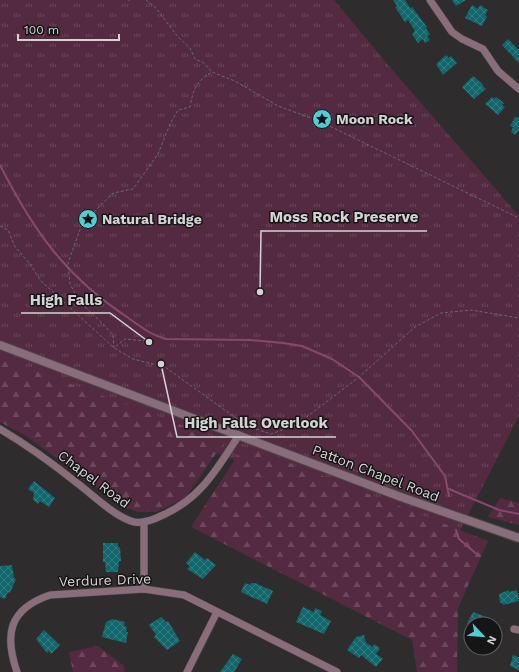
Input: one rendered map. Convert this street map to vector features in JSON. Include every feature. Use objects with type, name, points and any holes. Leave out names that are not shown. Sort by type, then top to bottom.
[{"type":"street","points":[[430,0],[452,32],[462,39],[483,48],[498,71],[519,89]]},
{"type":"street","name":"Patton Chapel Road","points":[[0,345],[401,497],[519,538]]},
{"type":"street","name":"Chapel Road","points":[[0,429],[44,457],[117,514],[136,522],[144,522]]},
{"type":"street","points":[[144,589],[144,522],[172,511],[197,494],[213,474],[238,435]]},
{"type":"street","name":"Verdure Drive","points":[[17,672],[9,642],[12,626],[21,612],[37,600],[50,595],[144,589],[184,595],[337,672]]},
{"type":"street","points":[[187,672],[217,612]]},
{"type":"path","points":[[146,0],[155,7],[178,37],[190,48],[195,59],[204,63],[212,72],[235,81],[278,106],[318,121],[519,218]]},
{"type":"path","points":[[114,348],[113,336],[104,324],[80,302],[70,284],[68,263],[82,224],[113,193],[133,189],[158,154],[170,124],[178,110],[190,107],[192,94],[201,78],[212,72]]},
{"type":"path","points":[[0,226],[8,230],[15,247],[31,265],[40,280],[114,348],[132,359],[165,367],[247,426],[271,434],[296,425],[360,378],[415,327],[441,313],[471,310],[519,318]]},
{"type":"path","points":[[114,348],[125,339],[146,341]]},
{"type":"green space","points":[[0,0],[334,0],[519,216],[519,416],[452,546],[0,368]]},
{"type":"green space","points":[[0,358],[225,441],[185,498],[156,512],[138,512],[124,507],[26,436],[0,422]]},
{"type":"green space","points":[[249,447],[488,541],[458,608],[457,672],[417,672],[412,640],[191,527],[241,450]]},
{"type":"green space","points":[[500,498],[519,503],[519,525],[488,517]]},
{"type":"green space","points":[[98,646],[124,666],[125,672],[73,672],[69,652]]},
{"type":"building","points":[[393,0],[405,0],[410,8],[412,7],[427,27],[426,28],[430,34],[427,36],[430,40],[425,43],[423,39],[418,43],[412,34],[415,31],[408,20],[405,22],[395,7],[397,6]]},
{"type":"building","points":[[452,0],[466,0],[456,6]]},
{"type":"building","points":[[472,5],[478,9],[480,5],[488,10],[482,26],[465,18]]},
{"type":"building","points":[[508,39],[519,50],[519,63],[502,45]]},
{"type":"building","points":[[446,55],[449,58],[451,56],[457,63],[443,75],[436,64]]},
{"type":"building","points":[[473,76],[483,84],[482,85],[486,89],[474,99],[462,87]]},
{"type":"building","points":[[492,97],[494,99],[496,97],[504,103],[502,105],[505,107],[498,115],[485,104]]},
{"type":"building","points":[[519,116],[519,130],[515,135],[511,132],[513,127],[510,126],[515,117],[518,118]]},
{"type":"building","points":[[34,481],[55,498],[49,507],[40,501],[38,504],[33,500],[34,493],[28,489]]},
{"type":"building","points":[[103,543],[118,543],[118,547],[120,547],[121,561],[119,561],[118,572],[106,572],[105,562],[103,562]]},
{"type":"building","points":[[195,552],[205,560],[207,558],[216,565],[203,579],[187,569],[190,566],[186,563]]},
{"type":"building","points":[[12,565],[14,578],[16,579],[10,593],[8,592],[5,599],[0,597],[0,566]]},
{"type":"building","points":[[245,583],[250,585],[251,583],[255,583],[273,591],[267,604],[241,592]]},
{"type":"building","points":[[509,590],[509,592],[517,590],[519,601],[503,605],[500,603],[499,594]]},
{"type":"building","points":[[303,607],[314,612],[315,608],[322,611],[320,615],[331,621],[324,634],[296,622]]},
{"type":"building","points":[[473,612],[484,616],[471,616]]},
{"type":"building","points":[[161,617],[166,622],[168,621],[180,641],[167,650],[154,637],[156,635],[149,625]]},
{"type":"building","points":[[112,619],[125,622],[124,626],[127,627],[126,632],[128,632],[126,643],[102,637],[106,622]]},
{"type":"building","points":[[44,630],[60,645],[51,654],[49,651],[47,653],[36,639]]},
{"type":"building","points":[[364,635],[366,643],[373,647],[374,644],[380,648],[376,654],[383,659],[376,667],[361,655],[359,658],[347,650],[356,637]]},
{"type":"building","points":[[233,654],[242,659],[234,672],[220,672]]},
{"type":"building","points":[[513,655],[519,657],[519,670],[510,666]]},
{"type":"waterway","points":[[0,165],[12,189],[38,231],[68,268],[105,301],[145,330],[166,339],[250,340],[283,343],[302,346],[332,359],[359,377],[412,431],[445,476],[449,496]]},
{"type":"waterway","points":[[449,489],[499,510],[519,514]]},
{"type":"waterway","points":[[456,530],[459,539],[479,556]]},
{"type":"place","name":"Moon Rock","points":[[322,119]]},
{"type":"place","name":"Natural Bridge","points":[[88,219]]},
{"type":"place","name":"Moss Rock Preserve","points":[[260,292]]},
{"type":"place","name":"High Falls","points":[[149,342]]},
{"type":"place","name":"High Falls Overlook","points":[[161,364]]}]
